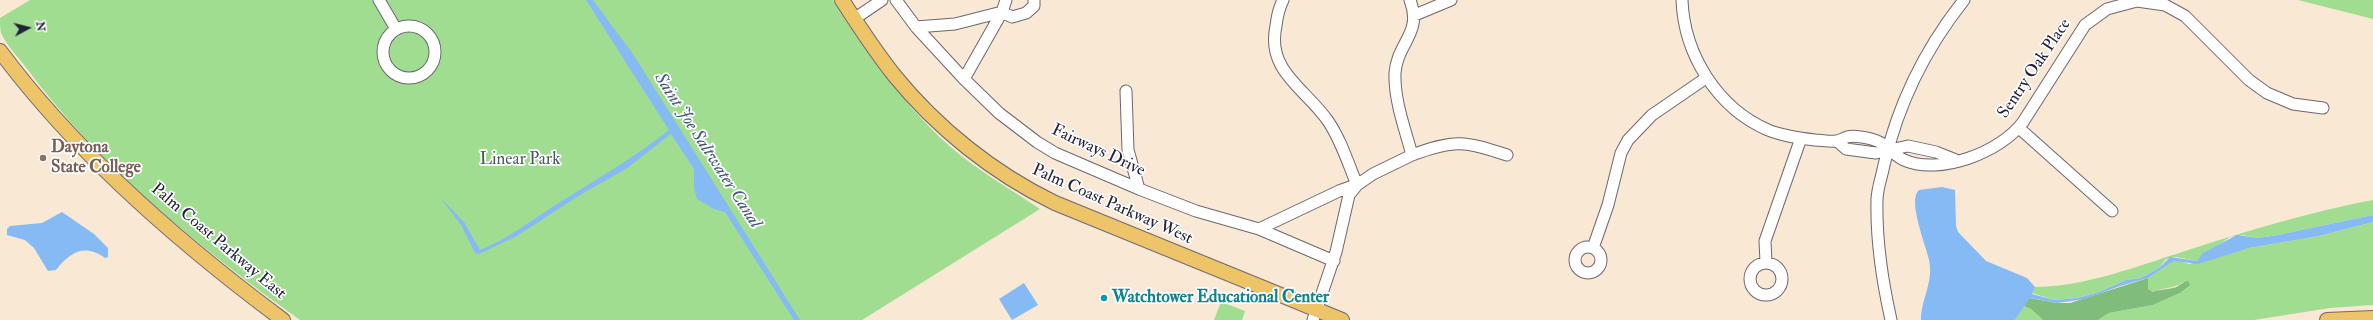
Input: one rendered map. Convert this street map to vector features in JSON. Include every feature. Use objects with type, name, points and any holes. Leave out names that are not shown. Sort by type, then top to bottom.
[{"type":"main road","name":"Palm Coast Parkway West","points":[[842,0],[894,75],[936,120],[977,155],[1021,185],[1069,209],[1314,315],[1342,320]]},
{"type":"main road","name":"Palm Coast Parkway East","points":[[0,51],[61,125],[124,186],[211,264],[282,320]]},
{"type":"main road","points":[[2327,320],[2373,318]]},
{"type":"street","points":[[379,0],[396,29]]},
{"type":"street","points":[[854,19],[882,0]]},
{"type":"street","name":"Fairways Drive","points":[[896,0],[916,27],[964,78],[1000,113],[1037,142],[1055,153],[1139,189],[1196,211],[1259,229],[1334,261]]},
{"type":"street","points":[[964,78],[1002,12],[1006,0]]},
{"type":"street","points":[[916,27],[955,24],[1002,12],[1012,17],[1021,16],[1032,8],[1034,0]]},
{"type":"street","points":[[1283,0],[1275,29],[1274,41],[1277,60],[1288,78],[1327,120],[1338,138],[1357,185]]},
{"type":"street","points":[[1410,0],[1415,15],[1413,29],[1400,53],[1395,72],[1398,99],[1412,155]]},
{"type":"street","points":[[1415,15],[1451,0]]},
{"type":"street","name":"Sentry Oak Place","points":[[1682,0],[1687,33],[1698,64],[1706,78],[1730,104],[1751,120],[1778,133],[1801,138],[1837,141],[1848,136],[1878,141],[1904,160],[1933,166],[1973,157],[2004,141],[2019,128],[2085,25],[2107,9],[2137,1],[2165,5],[2185,16],[2249,80],[2267,93],[2293,104],[2323,108]]},
{"type":"street","points":[[1891,320],[1880,269],[1877,198],[1888,149],[1901,109],[1919,67],[1934,42],[1964,0]]},
{"type":"street","points":[[404,26],[420,29],[432,41],[435,49],[433,61],[427,72],[420,76],[402,78],[388,68],[384,60],[384,46],[389,35],[396,29],[404,26]]},
{"type":"street","points":[[1593,248],[1608,205],[1621,153],[1628,140],[1652,115],[1706,78]]},
{"type":"street","points":[[1126,91],[1128,150],[1139,189]]},
{"type":"street","points":[[2019,128],[2112,211]]},
{"type":"street","points":[[1766,262],[1765,240],[1801,138]]},
{"type":"street","points":[[1259,229],[1338,191],[1357,185],[1384,167],[1439,145],[1458,143],[1507,156]]},
{"type":"street","points":[[1314,315],[1334,261],[1346,201],[1357,185]]},
{"type":"green space","name":"Linear Park","points":[[30,0],[833,0],[895,88],[931,129],[972,164],[1040,209],[862,320],[300,320],[226,265],[154,205],[87,140],[57,106],[10,47],[1,33],[0,18]]},
{"type":"green space","points":[[2298,0],[2373,0],[2373,19]]},
{"type":"green space","points":[[2373,200],[2373,215],[2278,235],[2258,238],[2242,235],[2230,237],[2209,250],[2197,261],[2176,257],[2166,259],[2159,268],[2141,278],[2126,280],[2099,292],[2076,298],[2054,300],[2032,293],[2035,287],[2054,286],[2092,280],[2278,222]]},
{"type":"green space","points":[[2373,222],[2373,305],[2330,308],[2254,320],[2098,320],[2109,313],[2153,305],[2180,293],[2184,282],[2176,286],[2153,292],[2148,289],[2148,278],[2174,261],[2189,264],[2249,248],[2319,236]]},
{"type":"green space","points":[[2148,278],[2148,289],[2153,292],[2170,289],[2188,281],[2190,285],[2180,293],[2153,305],[2109,313],[2098,320],[2043,320],[2031,309],[2024,306],[2029,298],[2057,303],[2070,303]]},
{"type":"green space","points":[[1221,302],[1245,311],[1242,320],[1214,320]]},
{"type":"green space","points":[[2024,306],[2031,309],[2043,320],[2015,320]]},
{"type":"water","points":[[586,0],[593,0],[633,54],[800,320],[794,320],[725,212],[714,209],[697,199],[694,188],[694,169],[671,134],[626,169],[580,195],[517,236],[479,254],[475,253],[461,225],[440,197],[464,222],[480,250],[518,230],[627,160],[669,130]]},
{"type":"water","points":[[1942,187],[1955,190],[1956,226],[1958,232],[1986,261],[2027,278],[2035,287],[2032,294],[2054,300],[2077,298],[2099,292],[2126,280],[2141,278],[2159,268],[2170,257],[2197,261],[2203,253],[2237,235],[2258,238],[2373,215],[2373,222],[2319,236],[2249,248],[2198,264],[2174,261],[2148,278],[2120,286],[2085,299],[2057,303],[2030,298],[2015,320],[1921,320],[1923,305],[1929,283],[1930,268],[1916,213],[1916,195],[1919,190]]},
{"type":"water","points":[[62,212],[94,234],[108,248],[108,257],[105,258],[91,251],[79,252],[67,258],[56,270],[48,271],[34,248],[25,240],[7,235],[7,229],[10,226],[42,223]]},
{"type":"water","points":[[1024,283],[1038,305],[1012,320],[999,299]]},
{"type":"place","name":"Daytona State College","points":[[43,158]]},
{"type":"place","name":"Watchtower Educational Center","points":[[1104,298]]},
{"type":"water label","name":"Saint Joe Saltwater Canal","points":[[707,151]]}]
